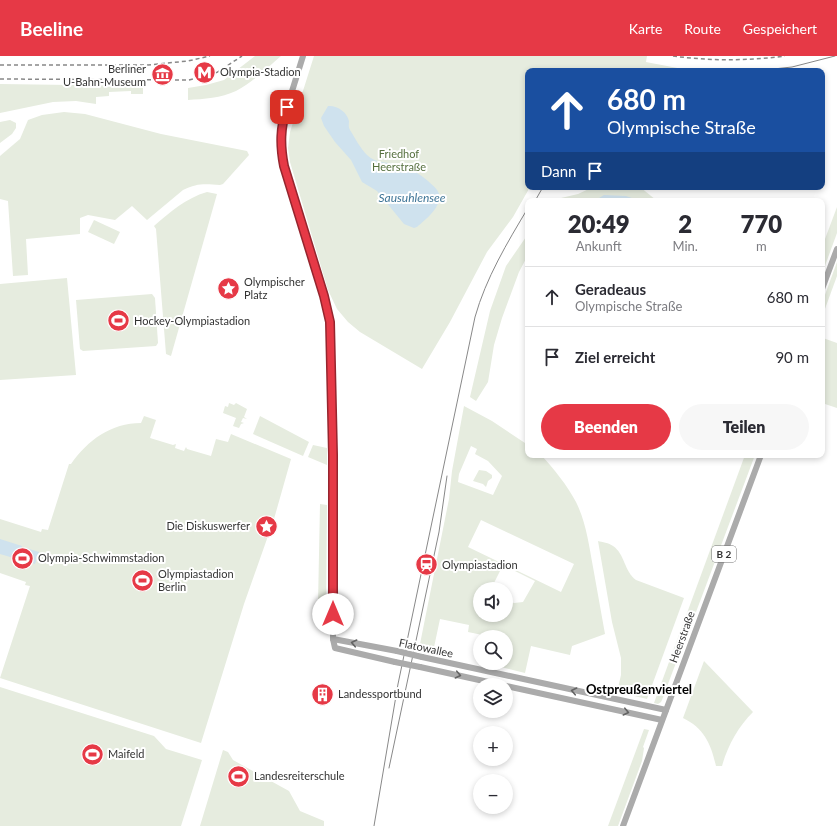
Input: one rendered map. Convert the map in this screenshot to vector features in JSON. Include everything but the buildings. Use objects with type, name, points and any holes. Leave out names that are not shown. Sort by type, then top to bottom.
[{"type":"main road","points":[[303,56],[283,120],[281,148],[284,165],[324,296],[330,322],[333,455],[333,639]]},
{"type":"main road","points":[[825,281],[837,249]]},
{"type":"main road","name":"Heerstraße","points":[[623,826],[760,458]]},
{"type":"main road","name":"Flatowallee","points":[[473,679],[335,648],[333,639],[397,651],[666,710]]},
{"type":"main road","points":[[513,687],[662,720]]},
{"type":"green space","points":[[255,56],[281,56],[254,79],[236,91],[218,97],[188,100],[188,88],[224,80]]},
{"type":"green space","name":"Friedhof Heerstraße","points":[[314,56],[647,56],[646,62],[678,68],[525,68],[525,190],[528,190],[513,217],[487,252],[450,322],[422,369],[360,332],[348,322],[337,309],[328,290],[290,162],[288,148],[290,132]]},
{"type":"green space","points":[[0,84],[143,86],[143,94],[131,94],[131,91],[109,92],[109,96],[96,97],[96,104],[76,101],[53,102],[0,113]]},
{"type":"green space","points":[[64,112],[85,114],[161,134],[247,151],[249,155],[223,184],[197,185],[183,190],[147,220],[132,206],[115,220],[88,215],[80,218],[80,234],[26,239],[28,275],[13,276],[8,201],[0,199],[0,156],[20,139],[28,120],[42,115]]},
{"type":"green space","points":[[10,120],[16,123],[16,128],[12,134],[0,143],[0,122]]},
{"type":"green space","points":[[587,190],[644,190],[654,198],[561,198],[578,194]]},
{"type":"green space","points":[[207,192],[217,194],[171,356],[166,354],[156,229],[154,226],[185,202]]},
{"type":"green space","points":[[837,207],[837,233],[825,266],[825,239]]},
{"type":"green space","points":[[94,220],[120,232],[114,244],[88,232]]},
{"type":"green space","points":[[525,238],[525,261],[519,272],[502,318],[494,345],[488,382],[476,401],[470,397],[490,311],[506,266]]},
{"type":"green space","points":[[837,262],[837,276],[825,309],[825,295]]},
{"type":"green space","points":[[67,278],[76,375],[0,380],[0,284]]},
{"type":"green space","name":"Hockey-Olympiastadion","points":[[152,294],[155,298],[158,343],[156,346],[83,351],[80,349],[76,300]]},
{"type":"green space","points":[[825,339],[837,343],[837,408],[825,404]]},
{"type":"green space","points":[[229,403],[234,405],[236,403],[247,409],[244,417],[247,419],[243,418],[241,422],[244,423],[241,424],[239,428],[233,426],[236,418],[223,413],[225,406],[228,407]]},
{"type":"green space","points":[[464,406],[492,421],[525,443],[525,458],[543,458],[569,489],[576,502],[585,526],[605,634],[572,646],[570,655],[531,646],[525,673],[513,670],[513,630],[473,630],[473,633],[468,632],[469,625],[440,619],[433,652],[419,649],[449,499],[452,471]],"holes":[[[471,446],[477,449],[475,454],[488,461],[502,476],[493,495],[458,482],[459,474]],[[481,520],[574,564],[561,592],[468,547]]]},
{"type":"green space","name":"Olympiastadion Berlin","points":[[144,416],[156,420],[150,438],[173,445],[176,444],[175,448],[184,451],[186,447],[187,449],[211,456],[216,439],[228,442],[231,434],[291,459],[274,519],[244,604],[201,743],[0,678],[30,586],[25,585],[26,582],[0,573],[0,519],[41,532],[42,529],[48,530],[69,464],[71,464],[85,447],[101,434],[120,426],[141,423]]},
{"type":"green space","points":[[260,416],[309,442],[303,456],[253,434]]},
{"type":"green space","points":[[313,445],[327,448],[327,465],[308,457]]},
{"type":"green space","points":[[744,458],[754,458],[662,700],[658,704],[654,703]]},
{"type":"green space","points":[[479,470],[486,471],[492,475],[492,478],[488,481],[486,487],[483,484],[473,481]]},
{"type":"green space","points":[[320,504],[327,505],[326,608],[318,604]]},
{"type":"green space","points":[[598,541],[610,544],[617,549],[629,572],[636,580],[684,598],[647,699],[617,692],[621,675],[621,658],[612,622]]},
{"type":"green space","points":[[704,661],[753,712],[734,737],[722,766],[716,766],[712,751],[706,738],[696,727],[683,718]]},
{"type":"green space","name":"Maifeld","points":[[0,687],[154,736],[166,749],[202,760],[181,826],[0,826]]},
{"type":"green space","points":[[644,729],[649,730],[643,747],[642,761],[618,826],[608,826]]},
{"type":"green space","name":"Landesreiterschule","points":[[223,750],[228,752],[233,760],[289,791],[300,811],[324,821],[324,826],[200,826]]},
{"type":"water","name":"Sausuhlensee","points":[[328,106],[338,108],[344,112],[349,121],[350,130],[362,149],[370,158],[399,165],[411,170],[425,178],[437,190],[439,200],[437,206],[434,211],[417,227],[414,228],[404,224],[377,191],[362,182],[351,160],[335,142],[324,126],[321,118]]},
{"type":"water","points":[[604,195],[626,196],[632,198],[599,198]]},
{"type":"water","points":[[0,539],[22,546],[17,559],[0,554]]},
{"type":"water","points":[[26,548],[39,552],[35,564],[22,560]]},
{"type":"tram line","points":[[783,68],[835,56]]},
{"type":"tram line","points":[[537,198],[541,190]]},
{"type":"tram line","points":[[374,826],[398,684],[475,317],[491,275],[525,213]]},
{"type":"tram line","points":[[389,768],[439,532],[447,476]]},
{"type":"railway","points":[[0,65],[148,65],[188,61],[210,56]]},
{"type":"railway","points":[[0,79],[189,80],[216,73],[242,56]]},
{"type":"railway","points":[[673,56],[729,60],[785,56]]},
{"type":"place","name":"Olympia-Stadion","points":[[204,72]]},
{"type":"place","name":"Berliner U-Bahn-Museum","points":[[162,75]]},
{"type":"place","name":"Olympischer Platz","points":[[229,288]]},
{"type":"place","name":"Hockey-Olympiastadion","points":[[118,321]]},
{"type":"place","name":"Die Diskuswerfer","points":[[266,526]]},
{"type":"place","name":"Olympia-Schwimmstadion","points":[[22,558]]},
{"type":"place","name":"Olympiastadion","points":[[427,565]]},
{"type":"place","name":"Olympiastadion Berlin","points":[[143,580]]},
{"type":"place","name":"Landessportbund","points":[[323,694]]},
{"type":"place","name":"Maifeld","points":[[92,754]]},
{"type":"place","name":"Landesreiterschule","points":[[238,776]]},
{"type":"district","name":"Ostpreußenviertel","points":[[639,689]]},
{"type":"route","points":[[287,107],[283,120],[281,137],[284,166],[328,309],[330,322],[333,455],[333,614]]}]
